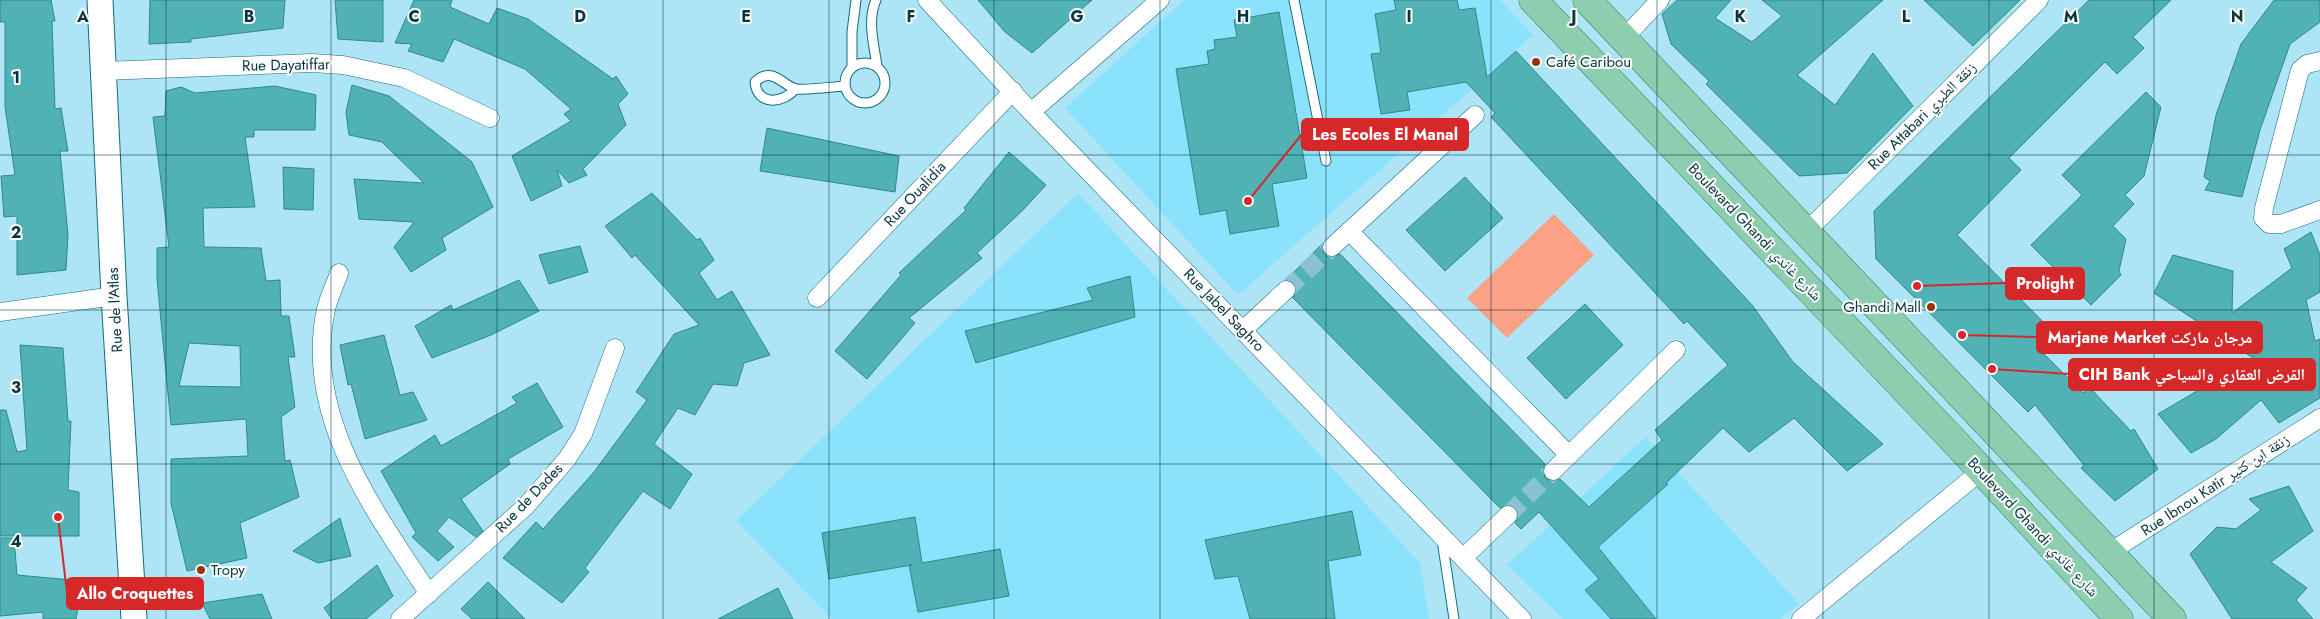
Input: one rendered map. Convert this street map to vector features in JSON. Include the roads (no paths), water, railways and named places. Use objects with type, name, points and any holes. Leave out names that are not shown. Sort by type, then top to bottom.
[{"type":"main road","name":"Boulevard Ghandi شارع غاندي","points":[[1533,0],[1981,471],[2119,619]]},
{"type":"main road","points":[[1587,0],[2172,619]]},
{"type":"street","name":"Rue de l'Atlas","points":[[100,0],[114,296],[134,619]]},
{"type":"street","name":"Rue Jabel Saghro","points":[[927,0],[1031,112],[1464,558],[1516,618]]},
{"type":"street","points":[[1031,112],[1160,0]]},
{"type":"street","points":[[1623,39],[1660,0]]},
{"type":"street","name":"Rue Attabari زنقة الطبري","points":[[1806,232],[2039,0]]},
{"type":"street","points":[[2320,61],[2307,64],[2300,70],[2263,218],[2270,224],[2281,224],[2320,210]]},
{"type":"street","name":"Rue Dayatiffar","points":[[103,71],[312,63],[342,65],[404,78],[490,118]]},
{"type":"street","name":"Rue Oualidia","points":[[817,298],[1013,91]]},
{"type":"street","points":[[1332,247],[1475,115]]},
{"type":"street","points":[[1349,232],[1569,455]]},
{"type":"street","points":[[339,273],[326,308],[321,346],[325,392],[353,473],[372,507],[429,594]]},
{"type":"street","points":[[1243,330],[1286,290]]},
{"type":"street","points":[[0,312],[114,296]]},
{"type":"street","name":"Rue de Dades","points":[[400,619],[526,506],[567,458],[583,434],[616,348]]},
{"type":"street","points":[[1553,472],[1676,350]]},
{"type":"street","name":"Rue Ibnou Katir زنقة ابن كثير","points":[[2110,552],[2320,418]]},
{"type":"street","points":[[1801,619],[1981,471]]},
{"type":"street","points":[[1464,558],[1508,515]]},
{"type":"lane","points":[[852,67],[852,32],[856,0]]},
{"type":"lane","points":[[876,0],[873,12],[872,33],[877,66]]},
{"type":"lane","points":[[1294,0],[1326,161]]},
{"type":"lane","points":[[869,62],[877,66],[882,70],[886,83],[885,89],[877,100],[864,103],[857,102],[852,98],[845,86],[847,73],[852,67],[860,63],[869,62]]},
{"type":"lane","points":[[795,89],[845,86]]},
{"type":"lane","points":[[1442,535],[1454,619]]},
{"type":"tunnel","points":[[1286,290],[1332,247]]},
{"type":"tunnel","points":[[1508,515],[1553,471]]},
{"type":"place","name":"Café Caribou","points":[[1536,62]]},
{"type":"place","name":"Les Ecoles El Manal","points":[[1248,201]]},
{"type":"place","name":"Prolight","points":[[1917,286]]},
{"type":"place","name":"Ghandi Mall","points":[[1931,307]]},
{"type":"place","name":"Marjane Market مرجان ماركت","points":[[1962,335]]},
{"type":"place","name":"CIH Bank القرض العقاري والسياحي","points":[[1992,369]]},
{"type":"place","name":"Allo Croquettes","points":[[58,517]]},
{"type":"place","name":"Tropy","points":[[201,570]]}]
